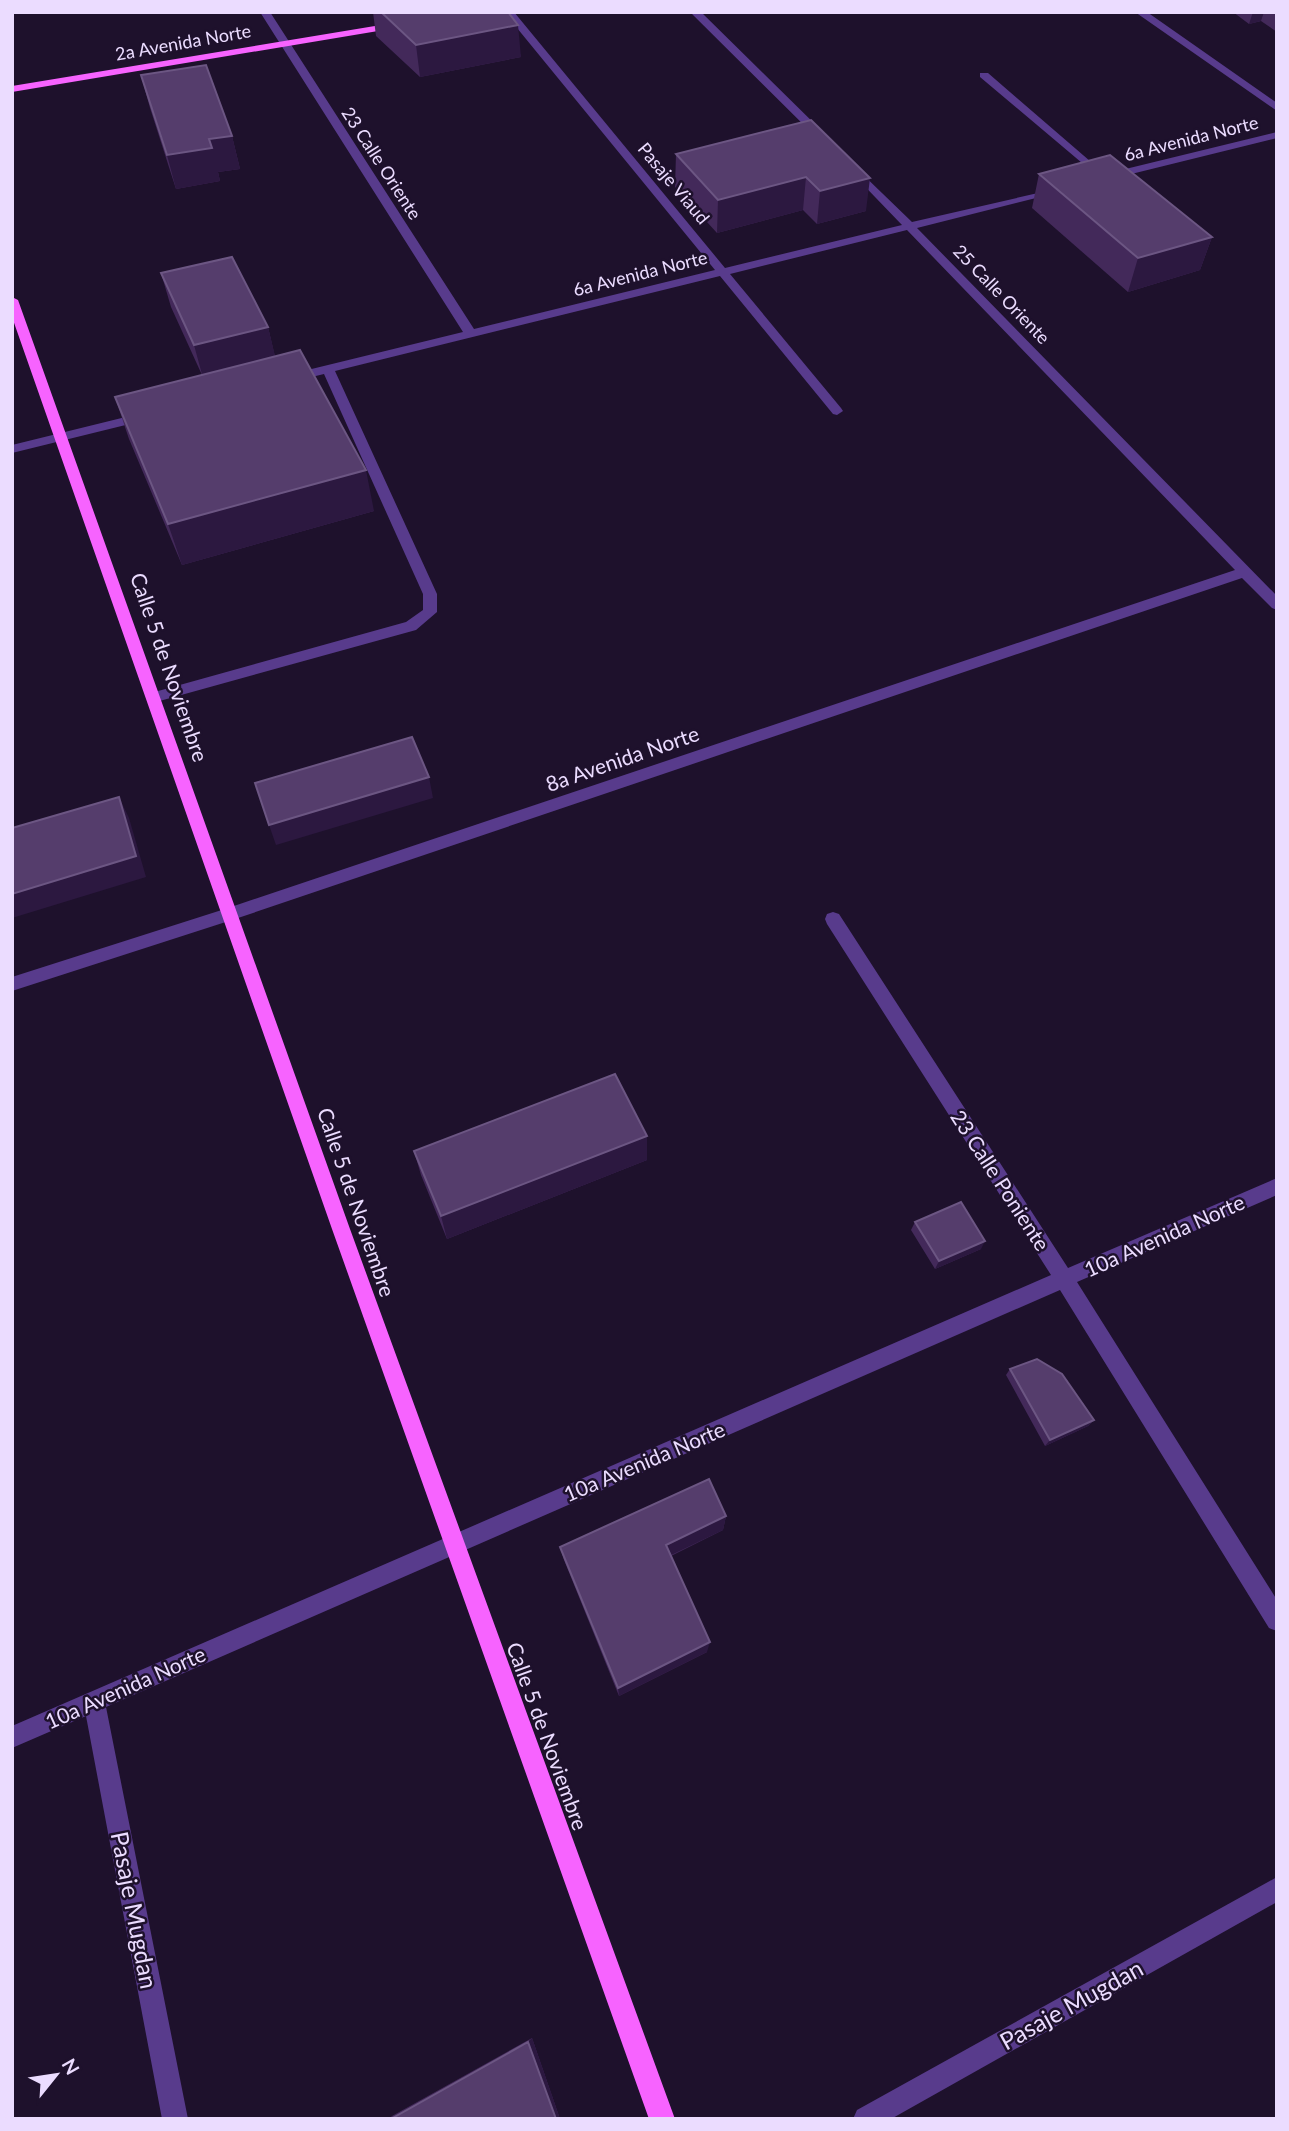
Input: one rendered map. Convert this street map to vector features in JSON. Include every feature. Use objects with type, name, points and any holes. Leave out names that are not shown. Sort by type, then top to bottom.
[{"type":"main road","name":"2a Avenida Norte","points":[[12,89],[405,24]]},
{"type":"main road","name":"Calle 5 de Noviembre","points":[[12,300],[64,437],[156,697],[229,914],[452,1544],[662,2119]]},
{"type":"street","name":"23 Calle Oriente","points":[[265,12],[470,333]]},
{"type":"street","name":"Pasaje Viaud","points":[[509,12],[724,270],[837,411]]},
{"type":"street","points":[[695,12],[833,148]]},
{"type":"street","points":[[1140,12],[1277,108]]},
{"type":"street","points":[[984,75],[1103,178]]},
{"type":"street","name":"6a Avenida Norte","points":[[1090,181],[1277,135]]},
{"type":"street","name":"25 Calle Oriente","points":[[843,158],[912,226],[1277,605]]},
{"type":"street","name":"6a Avenida Norte","points":[[275,382],[1065,188]]},
{"type":"street","points":[[156,697],[411,626],[430,612],[430,594],[328,369]]},
{"type":"street","points":[[12,449],[156,413]]},
{"type":"street","name":"8a Avenida Norte","points":[[12,984],[229,914],[1245,572]]},
{"type":"street","name":"23 Calle Poniente","points":[[833,919],[1064,1279],[1277,1620]]},
{"type":"street","name":"10a Avenida Norte","points":[[12,1737],[1277,1186]]},
{"type":"street","name":"Pasaje Mugdan","points":[[94,1700],[175,2119]]},
{"type":"street","name":"Pasaje Mugdan","points":[[866,2119],[1277,1889]]},
{"type":"building","points":[[381,12],[508,12],[518,25],[416,45]]},
{"type":"building","points":[[206,65],[232,136],[209,139],[212,148],[167,155],[141,75]]},
{"type":"building","points":[[811,120],[870,178],[820,191],[806,177],[718,200],[676,154]]},
{"type":"building","points":[[1110,155],[1212,237],[1138,258],[1039,174]]},
{"type":"building","points":[[232,257],[268,327],[194,345],[161,273]]},
{"type":"building","points":[[300,350],[366,470],[168,524],[115,397]]},
{"type":"building","points":[[412,737],[429,777],[269,825],[255,783]]},
{"type":"building","points":[[119,797],[136,856],[12,894],[12,828]]},
{"type":"building","points":[[615,1074],[647,1136],[441,1216],[414,1151]]},
{"type":"building","points":[[961,1202],[985,1241],[939,1261],[915,1222]]},
{"type":"building","points":[[1037,1359],[1062,1374],[1094,1420],[1050,1440],[1010,1369]]},
{"type":"building","points":[[709,1479],[726,1516],[666,1545],[710,1642],[618,1688],[560,1547]]},
{"type":"building","points":[[528,2042],[556,2119],[391,2119]]}]
